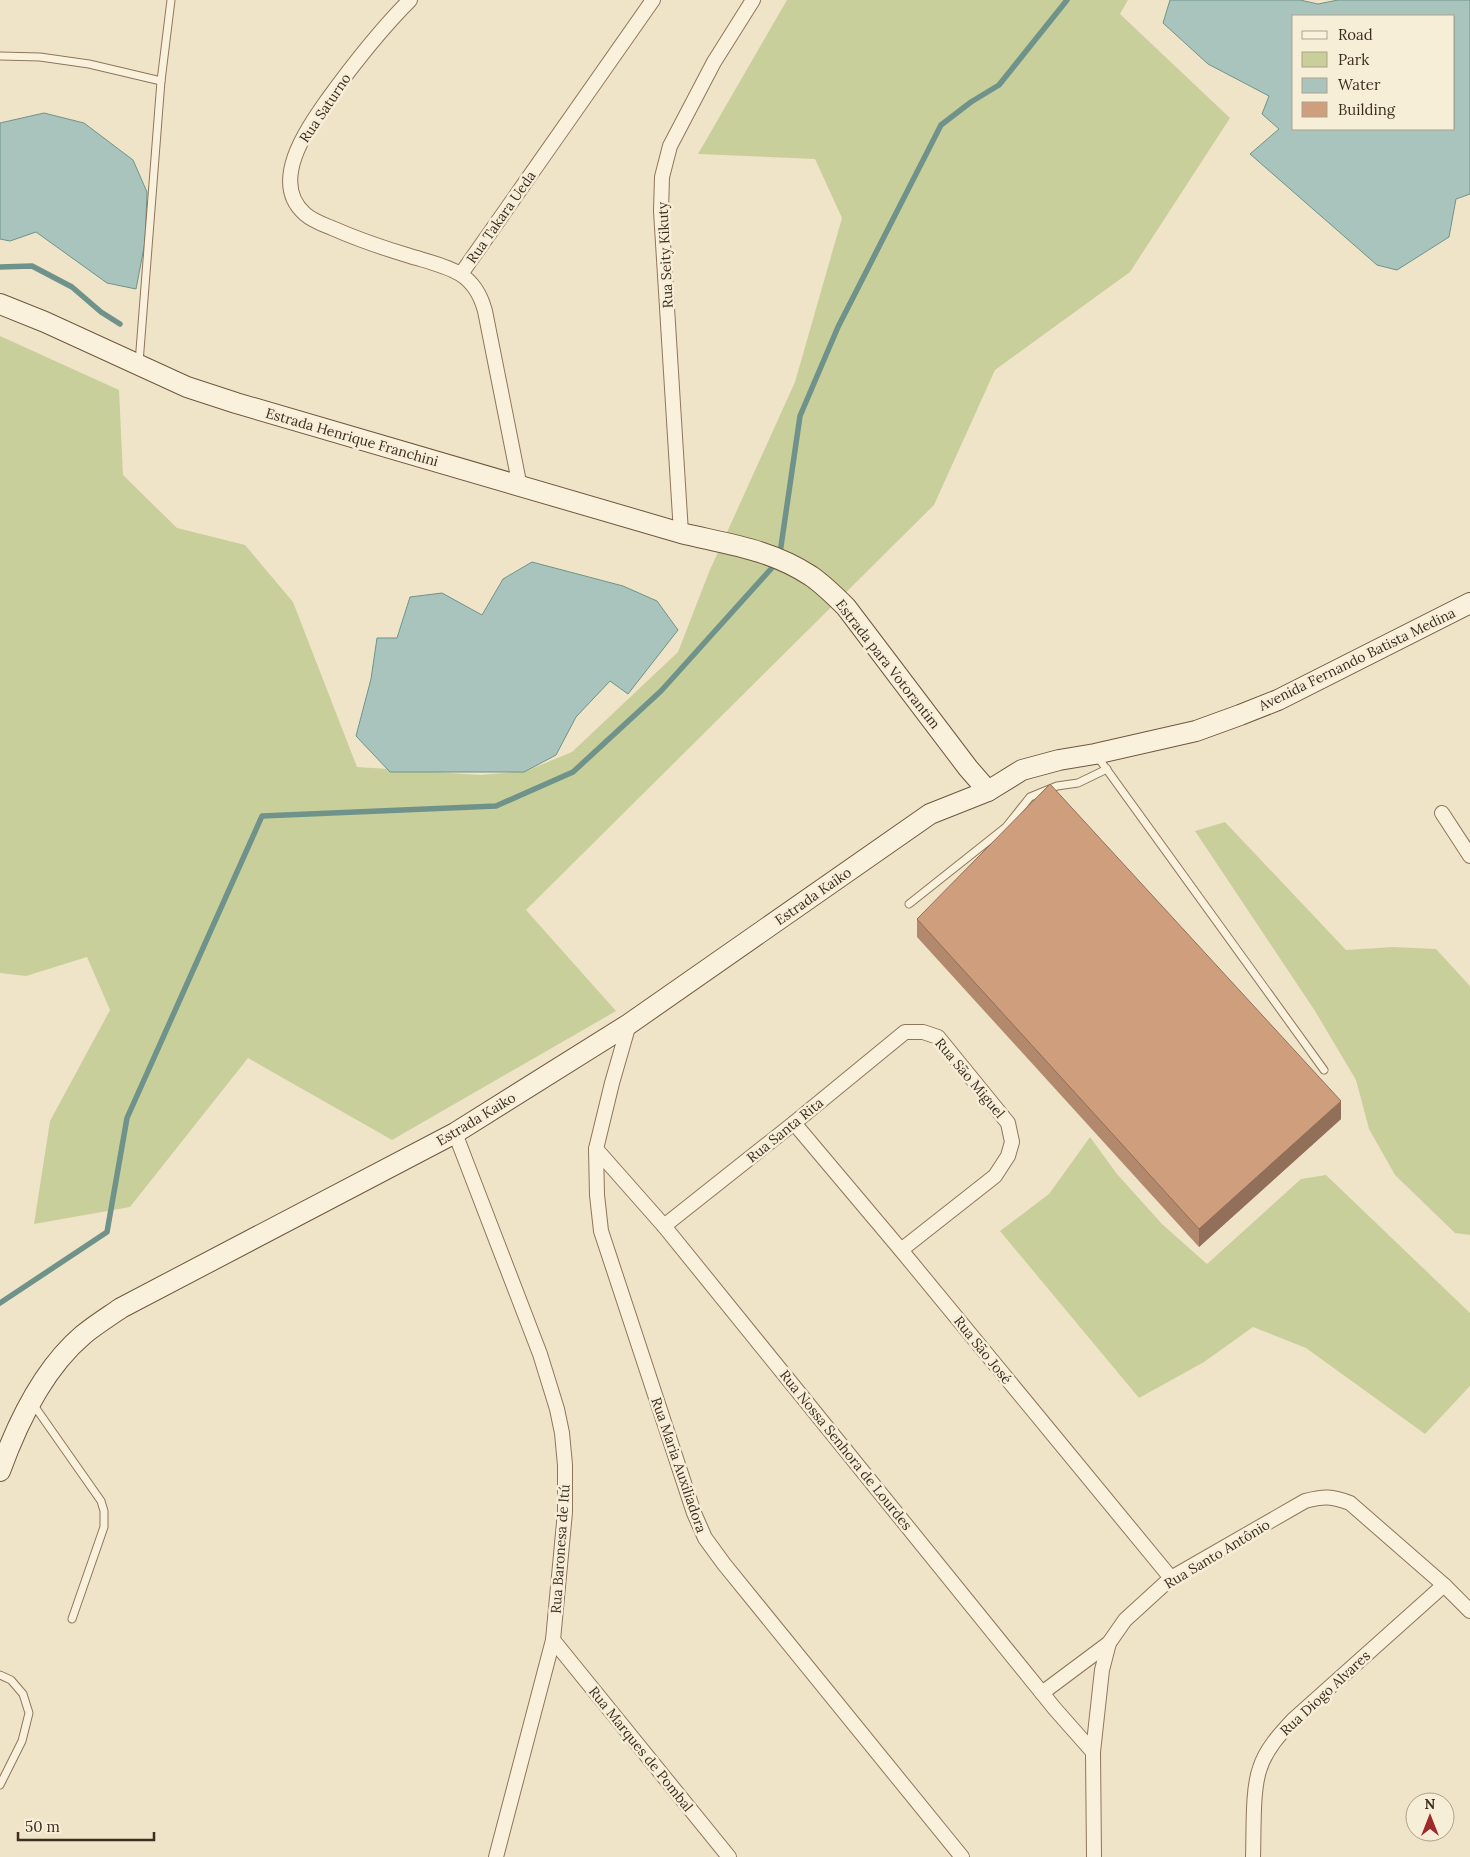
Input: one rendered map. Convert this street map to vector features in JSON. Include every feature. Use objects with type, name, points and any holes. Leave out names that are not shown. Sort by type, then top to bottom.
[{"type":"street","name":"Rua Saturno","points":[[410,0],[392,18],[310,124],[299,146],[292,168],[290,190],[297,205],[315,221],[361,241],[461,274]]},
{"type":"street","name":"Rua Takara Ueda","points":[[520,487],[485,310],[477,291],[461,274],[653,0]]},
{"type":"street","name":"Rua Seity Kikuty","points":[[681,533],[662,220],[662,178],[670,146],[714,62],[753,0]]},
{"type":"street","name":"Estrada Henrique Franchini","points":[[0,304],[45,322],[187,387],[520,487],[714,541]]},
{"type":"street","name":"Estrada para Votorantim","points":[[714,541],[744,546],[769,554],[796,567],[825,586],[846,607],[988,792]]},
{"type":"street","name":"Avenida Fernando Batista Medina","points":[[988,792],[1022,770],[1059,760],[1101,762],[1196,731],[1278,700],[1470,603]]},
{"type":"street","name":"Estrada Kaiko","points":[[0,1471],[9,1447],[31,1402],[56,1364],[83,1335],[121,1308],[455,1133],[630,1024],[930,814],[988,792]]},
{"type":"street","points":[[1442,812],[1470,856]]},
{"type":"street","name":"Rua Maria Auxiliadora","points":[[630,1024],[612,1083],[596,1149],[597,1195],[601,1231],[663,1423],[705,1538],[757,1606],[962,1857]]},
{"type":"street","name":"Rua Santa Rita","points":[[664,1226],[905,1032]]},
{"type":"street","name":"Rua São Miguel","points":[[901,1250],[995,1176],[1008,1156],[1012,1142],[1008,1123],[938,1037],[923,1032],[905,1032]]},
{"type":"street","name":"Rua São José","points":[[794,1123],[1171,1578]]},
{"type":"street","name":"Rua Baronesa de Itú","points":[[455,1133],[540,1354],[557,1409],[565,1465],[565,1512],[553,1640],[496,1857]]},
{"type":"street","name":"Rua Nossa Senhora de Lourdes","points":[[596,1149],[664,1226],[1042,1693],[1093,1752]]},
{"type":"street","name":"Rua Santo Antônio","points":[[1094,1857],[1093,1752],[1102,1670],[1109,1643],[1125,1620],[1171,1578],[1305,1501],[1320,1497],[1335,1497],[1350,1503],[1444,1585]]},
{"type":"street","points":[[1444,1585],[1470,1611]]},
{"type":"street","name":"Rua Diogo Alvares","points":[[1252,1857],[1255,1797],[1259,1768],[1278,1736],[1293,1720],[1444,1585]]},
{"type":"street","name":"Rua Marques de Pombal","points":[[553,1640],[728,1857]]},
{"type":"street","points":[[1042,1693],[1109,1643]]},
{"type":"lane","points":[[139,366],[170,0]]},
{"type":"lane","points":[[0,56],[40,57],[89,64],[162,81]]},
{"type":"lane","points":[[909,904],[1006,827],[1030,797],[1057,786],[1078,783],[1101,762],[1324,1070]]},
{"type":"lane","points":[[31,1402],[101,1501],[104,1511],[104,1527],[72,1619]]},
{"type":"lane","points":[[0,1676],[11,1680],[23,1694],[29,1713],[22,1741],[0,1785]]},
{"type":"green space","points":[[787,0],[1128,0],[1120,14],[1230,118],[1130,272],[995,370],[934,505],[526,910],[616,1011],[392,1140],[248,1058],[130,1207],[34,1224],[50,1121],[110,1010],[87,957],[26,976],[0,973],[0,336],[119,390],[123,475],[177,528],[245,545],[293,602],[357,767],[481,775],[526,771],[572,752],[678,652],[709,572],[795,382],[842,218],[815,159],[698,154]]},
{"type":"green space","points":[[1225,822],[1346,950],[1393,947],[1436,949],[1470,986],[1470,1235],[1455,1233],[1395,1175],[1369,1129],[1356,1080],[1315,1011],[1195,831]]},
{"type":"green space","points":[[1090,1137],[1117,1174],[1162,1224],[1207,1264],[1301,1179],[1326,1175],[1470,1313],[1470,1386],[1425,1434],[1306,1348],[1253,1327],[1204,1362],[1139,1398],[1000,1231],[1049,1194]]},
{"type":"water","points":[[1170,0],[1300,0],[1318,4],[1338,0],[1470,0],[1470,194],[1456,199],[1449,237],[1397,270],[1377,265],[1250,154],[1279,129],[1262,114],[1269,96],[1208,64],[1163,23]]},
{"type":"water","points":[[44,113],[84,123],[133,160],[147,192],[145,242],[136,289],[107,283],[36,232],[10,241],[0,239],[0,123]]},
{"type":"water","points":[[532,562],[623,586],[657,601],[678,630],[628,694],[610,681],[576,717],[556,755],[524,772],[390,772],[356,736],[371,679],[377,638],[397,638],[410,597],[442,593],[482,615],[503,579]]},
{"type":"building","points":[[1050,784],[1341,1101],[1199,1229],[917,919]]},
{"type":"waterway","points":[[0,1303],[107,1232],[127,1118],[262,816],[496,806],[573,772],[661,691],[779,560],[800,416],[838,327],[941,125],[971,102],[999,85],[1067,0]]},
{"type":"waterway","points":[[0,267],[32,266],[72,287],[101,312],[120,324]]}]
